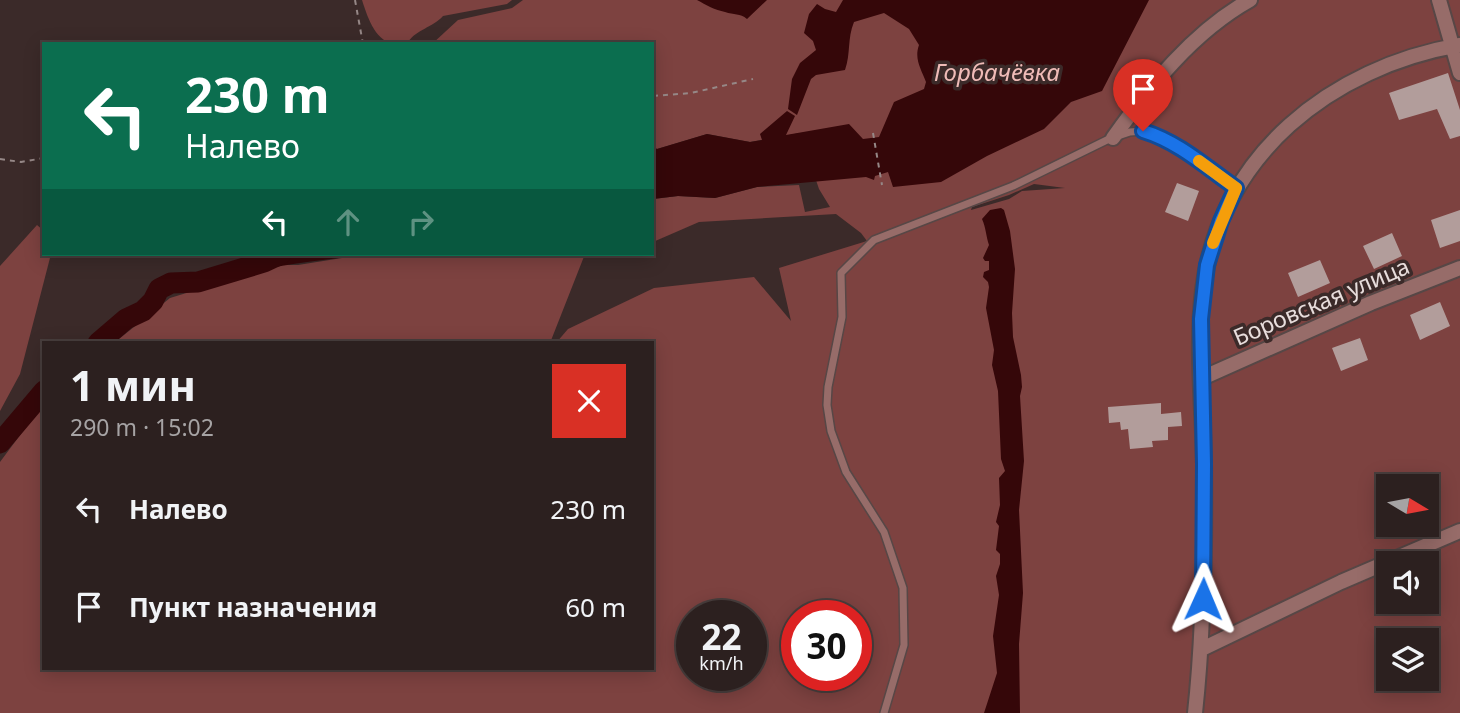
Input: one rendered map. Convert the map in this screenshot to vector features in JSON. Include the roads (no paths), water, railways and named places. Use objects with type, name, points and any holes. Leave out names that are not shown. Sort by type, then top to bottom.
[{"type":"street","points":[[1113,138],[1134,108],[1187,48],[1213,25],[1250,0]]},
{"type":"street","points":[[1438,0],[1455,46],[1460,73]]},
{"type":"street","points":[[1195,713],[1202,649],[1204,464],[1201,319],[1207,265],[1221,221],[1236,188],[1273,140],[1302,114],[1379,67],[1455,46]]},
{"type":"street","name":"Боровская улица","points":[[1202,378],[1371,303],[1460,268]]},
{"type":"street","points":[[1202,649],[1341,582],[1460,531]]},
{"type":"lane","points":[[884,713],[904,645],[903,588],[884,532],[846,472],[831,430],[827,405],[828,387],[842,317],[841,273],[874,240],[1013,186],[1130,132],[1143,131],[1160,136],[1236,188]]},
{"type":"water","points":[[697,0],[767,0],[747,19],[714,9]]},
{"type":"water","name":"Горбачёвка","points":[[843,0],[1149,0],[1102,91],[1071,102],[1044,129],[941,182],[893,187],[888,172],[875,176],[874,180],[866,177],[757,187],[715,198],[678,196],[654,199],[654,148],[657,149],[707,134],[750,142],[762,140],[760,134],[787,111],[795,116],[786,135],[849,124],[863,139],[879,137],[894,102],[924,89],[926,82],[918,59],[919,45],[909,29],[884,13],[854,22],[845,70],[816,75],[811,79],[797,115],[788,109],[792,79],[800,63],[816,50],[813,41],[804,33],[809,14],[817,4],[836,12]]},
{"type":"water","points":[[1001,208],[1010,231],[1015,269],[1013,337],[1022,387],[1020,396],[1024,461],[1019,510],[1023,593],[1019,644],[1020,713],[984,713],[997,673],[993,636],[999,595],[996,576],[1000,554],[996,550],[999,526],[996,522],[1000,505],[999,478],[1005,471],[1001,459],[998,391],[992,365],[994,350],[986,308],[989,287],[983,277],[984,272],[989,270],[989,261],[983,258],[989,245],[982,219],[990,210]]},
{"type":"water","points":[[253,256],[351,256],[297,263],[255,272]]},
{"type":"waterway","points":[[100,341],[126,319],[143,311],[153,301],[159,289],[171,283],[198,282],[277,256]]},
{"type":"waterway","points":[[0,443],[42,393]]}]
